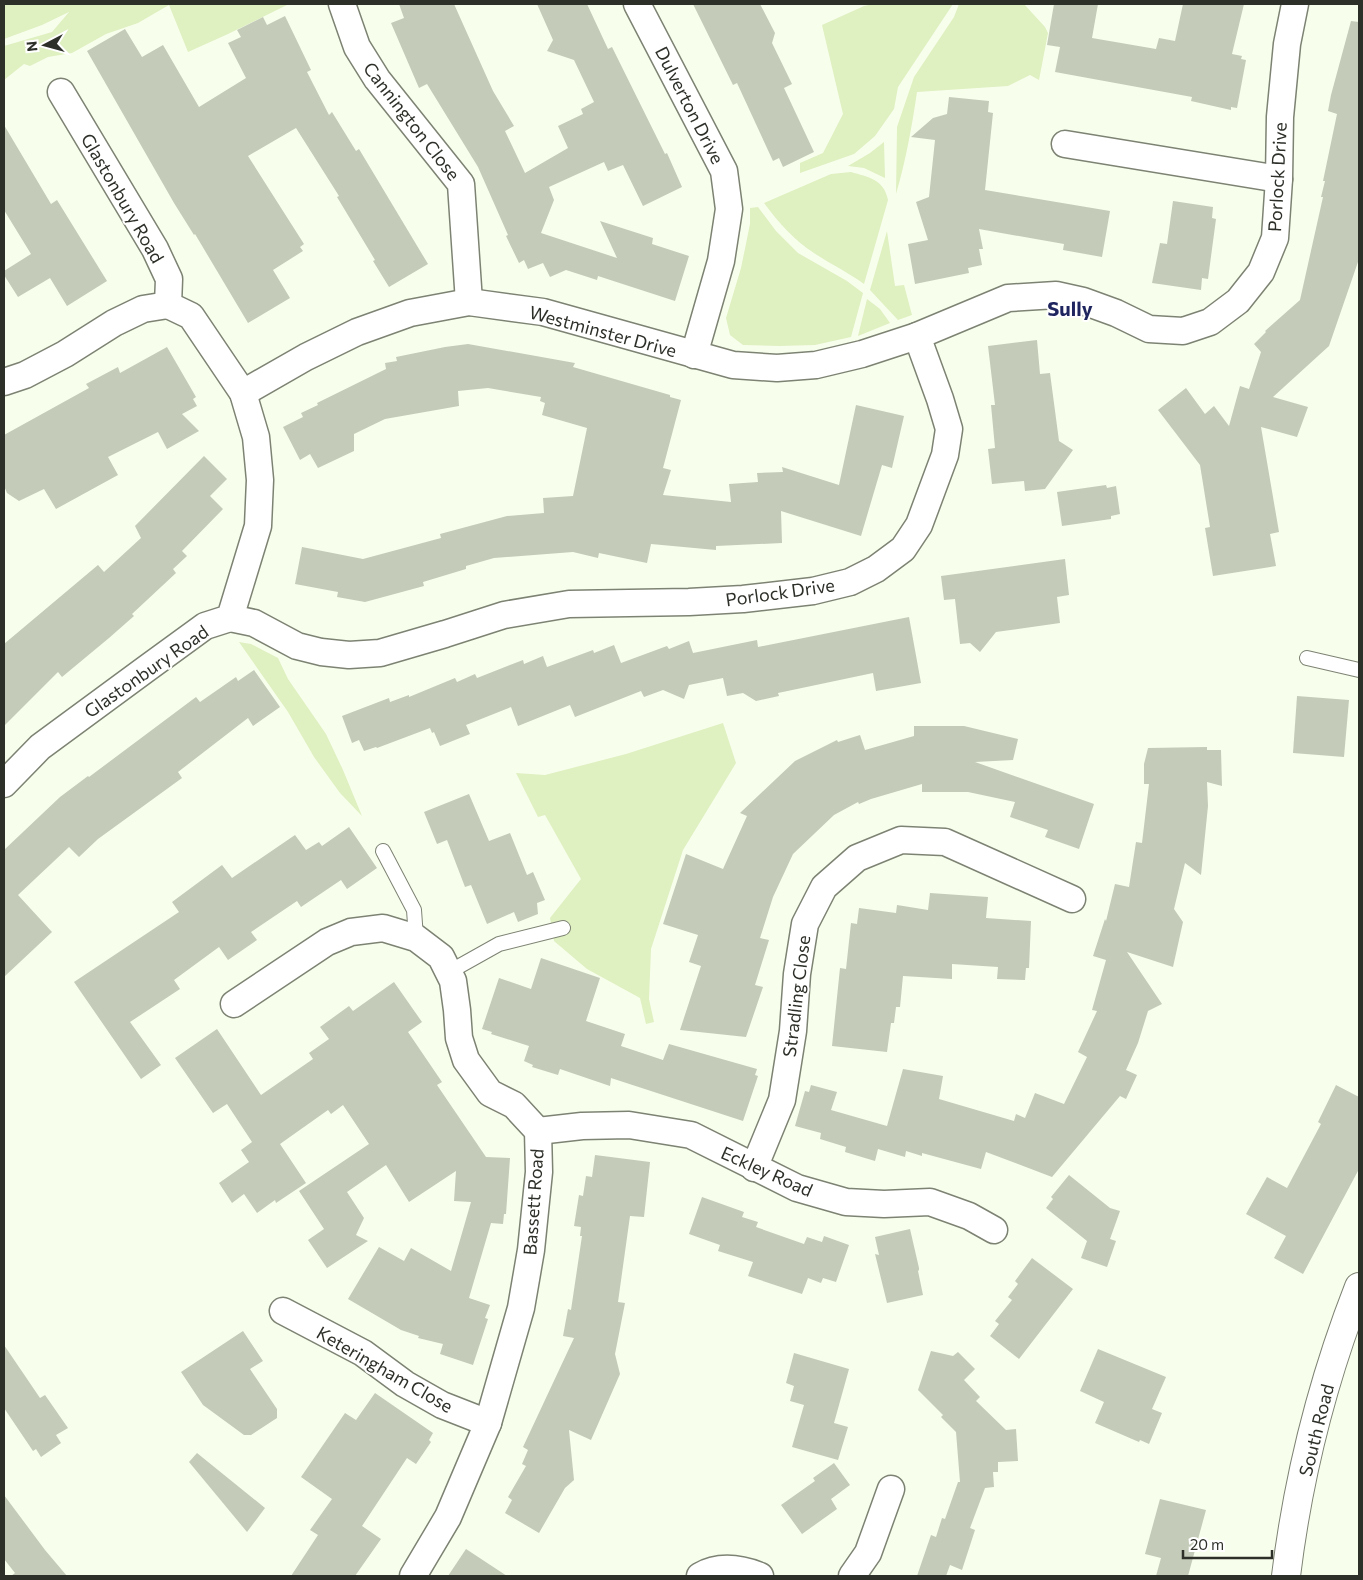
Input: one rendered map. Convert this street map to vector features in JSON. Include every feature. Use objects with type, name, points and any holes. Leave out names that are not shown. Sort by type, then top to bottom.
[{"type":"main road","name":"South Road","points":[[1286,1576],[1290,1544],[1307,1460],[1328,1380],[1359,1286]]},
{"type":"street","name":"Cannington Close","points":[[342,4],[357,47],[377,79],[461,184],[469,302]]},
{"type":"street","name":"Dulverton Drive","points":[[637,4],[724,170],[729,209],[721,261],[694,355]]},
{"type":"street","name":"Porlock Drive","points":[[230,618],[254,623],[297,646],[321,652],[380,653],[504,615],[570,604],[689,602],[743,599],[813,591],[850,582],[876,569],[903,549],[919,526],[945,455],[949,429],[940,398],[917,336],[1008,298],[1035,295],[1056,295],[1083,301],[1116,313],[1149,329],[1183,331],[1210,322],[1238,301],[1261,272],[1275,238],[1280,179],[1281,108],[1287,44],[1295,4]]},
{"type":"street","name":"Glastonbury Road","points":[[4,784],[40,748],[154,663],[205,626],[230,618],[258,526],[260,480],[256,437],[242,392],[191,316],[168,304],[169,279],[155,249],[61,92]]},
{"type":"street","points":[[1066,144],[1280,179]]},
{"type":"street","name":"Westminster Drive","points":[[242,392],[357,332],[410,314],[469,302],[543,312],[733,365],[777,368],[816,365],[862,354],[917,336]]},
{"type":"street","points":[[4,382],[25,376],[65,354],[114,323],[143,309],[168,304]]},
{"type":"street","name":"Stradling Close","points":[[754,1168],[782,1100],[793,1031],[797,974],[805,924],[824,887],[857,858],[901,840],[945,842],[1072,898]]},
{"type":"street","name":"Bassett Road","points":[[234,1004],[327,942],[351,932],[383,928],[416,938],[441,957],[453,981],[459,1038],[466,1060],[490,1093],[514,1105],[538,1131],[539,1172],[531,1250],[521,1308],[488,1423],[448,1517],[413,1576]]},
{"type":"street","name":"Eckley Road","points":[[538,1131],[582,1126],[629,1125],[691,1135],[797,1188],[846,1202],[884,1204],[930,1202],[969,1216],[994,1230]]},
{"type":"street","name":"Keteringham Close","points":[[283,1311],[363,1353],[405,1384],[442,1406],[488,1423]]},
{"type":"street","points":[[852,1576],[868,1553],[891,1488]]},
{"type":"street","points":[[700,1576],[708,1572],[733,1568],[760,1576]]},
{"type":"lane","points":[[1307,658],[1359,670]]},
{"type":"lane","points":[[383,851],[414,910],[416,938]]},
{"type":"lane","points":[[449,972],[499,944],[563,928]]},
{"type":"green space","points":[[4,4],[289,4],[188,52],[169,5],[138,23],[106,34],[72,53],[48,57],[30,66],[24,64],[4,80],[4,46],[52,32],[69,12],[42,25],[4,39]]},
{"type":"green space","points":[[873,4],[953,4],[898,87],[894,109],[875,136],[854,154],[800,173],[800,163],[823,153],[843,114],[822,25],[864,6]]},
{"type":"green space","points":[[959,4],[1024,4],[1045,27],[1048,33],[1039,80],[1030,75],[1008,86],[917,92],[903,168],[896,194],[897,127],[914,77],[954,17]]},
{"type":"green space","points":[[884,142],[885,178],[864,168],[848,166],[870,153]]},
{"type":"green space","points":[[851,172],[879,183],[883,187],[888,200],[864,284],[807,248],[781,224],[764,203],[831,174]]},
{"type":"green space","points":[[758,207],[776,231],[798,253],[847,281],[863,293],[851,337],[815,345],[779,346],[743,345],[730,335],[726,318],[741,268],[750,224],[750,208]]},
{"type":"green space","points":[[887,231],[895,286],[904,285],[912,315],[898,320],[870,290]]},
{"type":"green space","points":[[867,299],[880,309],[890,323],[858,336]]},
{"type":"green space","points":[[239,642],[251,644],[278,658],[288,679],[326,734],[362,816],[340,793],[314,757],[288,712]]},
{"type":"green space","points":[[723,723],[736,763],[683,850],[651,949],[649,999],[654,1022],[646,1024],[640,998],[587,969],[554,941],[550,918],[581,879],[545,815],[538,817],[516,773],[545,775],[626,754]]},
{"type":"building","points":[[399,4],[454,4],[493,91],[514,126],[505,131],[525,173],[568,148],[558,126],[583,114],[581,109],[594,102],[574,60],[547,51],[553,40],[537,4],[587,4],[608,49],[612,47],[665,154],[667,153],[682,187],[643,206],[623,165],[608,171],[604,162],[549,187],[554,200],[541,233],[617,258],[600,221],[653,238],[652,244],[689,256],[675,301],[598,276],[597,280],[566,270],[550,277],[543,263],[528,269],[524,260],[519,263],[478,167],[427,84],[419,88],[391,23],[404,18]]},
{"type":"building","points":[[693,4],[760,4],[775,33],[772,43],[792,84],[784,88],[814,152],[783,167],[779,158],[773,161],[737,83],[733,85]]},
{"type":"building","points":[[1054,4],[1098,4],[1092,38],[1156,49],[1159,38],[1175,41],[1183,4],[1244,4],[1232,54],[1242,56],[1241,59],[1246,60],[1237,108],[1231,107],[1231,110],[1191,101],[1192,97],[1055,72],[1060,47],[1047,45]]},
{"type":"building","points":[[285,16],[311,70],[307,72],[329,115],[332,112],[356,151],[359,149],[428,264],[389,287],[337,197],[339,196],[296,128],[248,156],[304,244],[300,247],[303,251],[273,270],[290,298],[248,323],[195,234],[174,203],[87,51],[125,29],[142,57],[163,45],[199,107],[246,78],[228,43],[241,37],[237,30],[263,17],[267,25]]},
{"type":"building","points":[[1351,21],[1359,22],[1359,259],[1329,346],[1273,397],[1308,407],[1297,437],[1261,427],[1279,532],[1270,534],[1276,566],[1213,576],[1205,528],[1210,527],[1200,465],[1158,410],[1186,388],[1205,414],[1214,406],[1229,426],[1240,386],[1249,389],[1261,352],[1254,344],[1265,331],[1300,300],[1323,197],[1321,197],[1325,181],[1323,181],[1337,114],[1328,111]]},
{"type":"building","points":[[949,97],[989,101],[988,112],[993,113],[985,190],[1110,211],[1102,257],[1063,250],[1064,244],[979,229],[983,249],[979,249],[982,265],[968,268],[969,273],[915,284],[908,244],[928,240],[916,202],[929,197],[935,140],[911,137],[933,118],[947,114]]},
{"type":"building","points":[[4,125],[51,204],[57,200],[107,281],[67,306],[50,278],[18,297],[4,275],[4,271],[31,254],[4,210]]},
{"type":"building","points":[[1173,201],[1213,207],[1212,218],[1216,219],[1208,279],[1202,278],[1201,290],[1152,283],[1160,243],[1167,244]]},
{"type":"building","points":[[1037,340],[1040,374],[1050,373],[1059,441],[1073,450],[1045,489],[1025,491],[1024,481],[992,484],[988,449],[995,448],[991,405],[995,405],[988,346]]},
{"type":"building","points":[[468,344],[575,363],[573,367],[670,395],[670,397],[681,400],[663,468],[671,470],[663,495],[731,502],[729,484],[758,482],[757,473],[783,472],[782,467],[839,485],[856,405],[904,416],[892,468],[882,465],[861,536],[781,511],[782,543],[716,546],[716,550],[651,544],[647,563],[599,553],[598,558],[573,552],[494,558],[423,582],[424,586],[365,602],[337,597],[338,592],[295,584],[302,547],[363,559],[441,538],[440,534],[507,516],[544,513],[543,498],[573,496],[587,428],[542,415],[545,403],[540,401],[541,397],[488,388],[458,391],[459,406],[385,419],[354,434],[354,451],[318,468],[310,454],[300,460],[283,427],[303,417],[301,413],[318,405],[317,403],[386,369],[385,363],[397,361],[396,357]]},
{"type":"building","points":[[167,347],[196,397],[193,399],[197,406],[182,414],[199,431],[167,449],[158,432],[108,457],[118,475],[56,509],[44,489],[19,501],[7,493],[4,486],[4,435],[89,388],[86,384],[118,367],[120,373]]},
{"type":"building","points":[[204,456],[227,479],[210,496],[223,509],[182,551],[187,556],[173,569],[176,573],[132,614],[134,616],[109,638],[62,677],[58,672],[4,726],[4,644],[98,565],[104,572],[141,538],[135,526]]},
{"type":"building","points":[[1106,485],[1107,488],[1116,486],[1120,514],[1111,516],[1111,519],[1062,526],[1057,492]]},
{"type":"building","points":[[1065,559],[1069,595],[1057,597],[1060,623],[996,632],[980,652],[970,643],[960,644],[955,599],[944,600],[941,576]]},
{"type":"building","points":[[909,617],[921,683],[876,691],[873,673],[778,693],[779,696],[756,701],[743,693],[727,696],[723,678],[689,685],[684,699],[663,690],[644,697],[641,691],[575,717],[570,705],[518,726],[511,707],[466,725],[470,734],[440,746],[434,732],[432,733],[430,728],[364,751],[359,740],[352,743],[342,716],[389,698],[390,702],[409,695],[409,697],[455,678],[457,682],[475,674],[477,678],[523,660],[524,664],[543,656],[547,667],[593,650],[594,653],[614,645],[621,663],[667,646],[669,649],[689,641],[693,653],[757,640],[758,647]]},
{"type":"building","points":[[254,670],[280,707],[253,726],[248,718],[178,772],[182,778],[98,839],[79,857],[69,847],[18,895],[52,932],[4,977],[4,850],[60,797],[196,697],[200,702],[236,677],[238,681]]},
{"type":"building","points":[[1297,696],[1349,700],[1344,757],[1293,753]]},
{"type":"building","points":[[914,726],[964,726],[1018,739],[1013,760],[975,762],[1094,804],[1079,849],[1045,837],[1048,830],[1010,817],[1015,802],[968,792],[922,792],[922,784],[859,804],[858,802],[834,815],[793,854],[773,897],[760,938],[769,940],[755,985],[763,987],[746,1037],[680,1030],[701,966],[689,962],[698,935],[663,924],[686,854],[723,869],[747,816],[740,813],[795,761],[837,740],[838,742],[860,735],[865,750],[914,736]]},
{"type":"building","points":[[1207,747],[1207,750],[1221,750],[1222,786],[1207,782],[1208,806],[1201,875],[1185,863],[1174,909],[1183,922],[1173,967],[1127,952],[1162,1004],[1148,1011],[1138,1043],[1126,1070],[1137,1075],[1126,1099],[1120,1096],[1052,1177],[986,1152],[981,1169],[922,1153],[922,1156],[906,1151],[905,1157],[878,1149],[875,1161],[845,1152],[846,1147],[820,1139],[821,1133],[795,1126],[805,1091],[809,1092],[811,1085],[837,1092],[831,1110],[887,1126],[903,1069],[943,1076],[939,1099],[1014,1121],[1016,1114],[1025,1118],[1035,1093],[1064,1104],[1087,1057],[1078,1052],[1097,1011],[1092,1010],[1106,960],[1093,956],[1105,919],[1106,921],[1115,884],[1129,887],[1136,842],[1142,843],[1149,784],[1144,784],[1144,764],[1148,748]]},
{"type":"building","points":[[469,794],[489,841],[510,833],[527,875],[533,872],[545,900],[537,903],[538,914],[518,922],[514,912],[487,924],[471,885],[465,887],[447,840],[437,844],[424,812]]},
{"type":"building","points":[[349,827],[377,868],[347,889],[341,880],[301,907],[297,901],[251,932],[257,940],[228,960],[219,947],[174,980],[180,989],[130,1022],[161,1065],[141,1079],[74,982],[179,912],[172,902],[222,865],[232,878],[295,835],[306,850],[319,842],[322,846]]},
{"type":"building","points":[[930,893],[988,897],[986,918],[1031,921],[1029,968],[1026,968],[1025,980],[997,979],[998,967],[952,964],[952,979],[903,976],[900,1007],[896,1007],[894,1023],[891,1023],[887,1052],[832,1046],[840,968],[846,969],[851,923],[857,924],[859,908],[896,913],[897,905],[928,910]]},
{"type":"building","points":[[541,958],[600,978],[586,1021],[625,1034],[621,1046],[663,1060],[669,1044],[757,1069],[755,1075],[758,1076],[743,1121],[611,1078],[610,1086],[560,1069],[558,1075],[532,1067],[533,1065],[524,1061],[529,1046],[491,1034],[492,1032],[482,1029],[499,978],[531,989]]},
{"type":"building","points":[[394,982],[422,1022],[408,1032],[442,1082],[437,1085],[486,1157],[510,1158],[506,1214],[504,1214],[503,1224],[491,1223],[469,1298],[490,1305],[485,1318],[488,1319],[473,1365],[440,1354],[443,1344],[418,1338],[419,1336],[401,1330],[348,1299],[379,1247],[404,1261],[411,1248],[451,1271],[471,1202],[454,1201],[456,1171],[409,1202],[386,1165],[347,1192],[364,1218],[356,1235],[368,1241],[327,1268],[308,1240],[324,1229],[299,1191],[369,1144],[343,1105],[331,1114],[328,1110],[280,1144],[306,1183],[276,1203],[275,1200],[257,1213],[244,1194],[232,1203],[219,1183],[249,1162],[241,1150],[252,1142],[227,1104],[213,1113],[175,1058],[217,1029],[261,1095],[313,1059],[309,1053],[329,1039],[320,1027],[349,1006],[353,1011]]},
{"type":"building","points":[[1336,1085],[1359,1097],[1359,1169],[1303,1274],[1274,1258],[1286,1236],[1246,1214],[1267,1177],[1287,1188],[1321,1124],[1318,1122]]},
{"type":"building","points":[[595,1155],[650,1162],[644,1217],[630,1216],[618,1302],[625,1303],[615,1354],[620,1374],[591,1440],[569,1430],[574,1480],[565,1488],[539,1533],[505,1513],[512,1500],[508,1497],[526,1466],[522,1464],[528,1450],[523,1447],[574,1338],[563,1336],[568,1309],[571,1310],[582,1236],[580,1236],[581,1227],[574,1226],[579,1195],[583,1196],[586,1176],[592,1177]]},
{"type":"building","points":[[1069,1175],[1110,1208],[1120,1211],[1110,1239],[1116,1241],[1107,1267],[1081,1258],[1087,1241],[1046,1208],[1053,1199],[1051,1197]]},
{"type":"building","points":[[702,1197],[744,1212],[742,1217],[758,1222],[756,1227],[804,1244],[807,1237],[822,1242],[824,1236],[849,1245],[836,1282],[823,1278],[821,1283],[808,1278],[802,1294],[748,1276],[753,1262],[718,1251],[720,1245],[689,1234]]},
{"type":"building","points":[[910,1229],[923,1295],[887,1303],[875,1254],[879,1255],[875,1237]]},
{"type":"building","points":[[1032,1258],[1073,1289],[1019,1359],[990,1336],[999,1324],[995,1321],[1012,1300],[1008,1297],[1018,1284],[1015,1281]]},
{"type":"building","points":[[243,1331],[263,1361],[250,1369],[277,1409],[277,1418],[251,1435],[244,1435],[203,1405],[181,1372]]},
{"type":"building","points":[[4,1345],[40,1398],[45,1395],[68,1428],[56,1435],[61,1443],[41,1457],[36,1449],[33,1451],[4,1408]]},
{"type":"building","points":[[1098,1349],[1166,1377],[1152,1409],[1162,1413],[1149,1444],[1140,1440],[1139,1442],[1095,1423],[1104,1402],[1080,1391]]},
{"type":"building","points":[[931,1351],[953,1356],[958,1352],[975,1369],[964,1380],[980,1397],[976,1401],[1006,1430],[1016,1429],[1018,1461],[998,1462],[998,1472],[993,1472],[994,1487],[985,1488],[970,1528],[975,1530],[962,1570],[950,1565],[946,1576],[917,1576],[931,1535],[936,1537],[942,1518],[945,1519],[958,1482],[960,1482],[956,1432],[941,1417],[943,1415],[918,1390]]},
{"type":"building","points":[[794,1353],[849,1369],[834,1423],[848,1427],[838,1460],[792,1447],[804,1405],[790,1401],[794,1386],[786,1383]]},
{"type":"building","points":[[375,1393],[433,1433],[429,1440],[431,1442],[416,1464],[407,1458],[362,1526],[381,1539],[355,1576],[291,1576],[318,1535],[310,1530],[332,1499],[301,1477],[345,1413],[356,1420]]},
{"type":"building","points":[[197,1453],[265,1508],[247,1532],[189,1462]]},
{"type":"building","points":[[834,1463],[850,1485],[831,1499],[837,1509],[802,1534],[781,1505],[815,1481],[813,1478]]},
{"type":"building","points":[[4,1495],[67,1576],[11,1576],[15,1573],[4,1559]]},
{"type":"building","points":[[1160,1499],[1206,1510],[1188,1576],[1156,1576],[1161,1558],[1145,1554]]},
{"type":"building","points":[[466,1549],[507,1576],[448,1576]]},
{"type":"district","name":"Sully","points":[[1070,308]]}]
